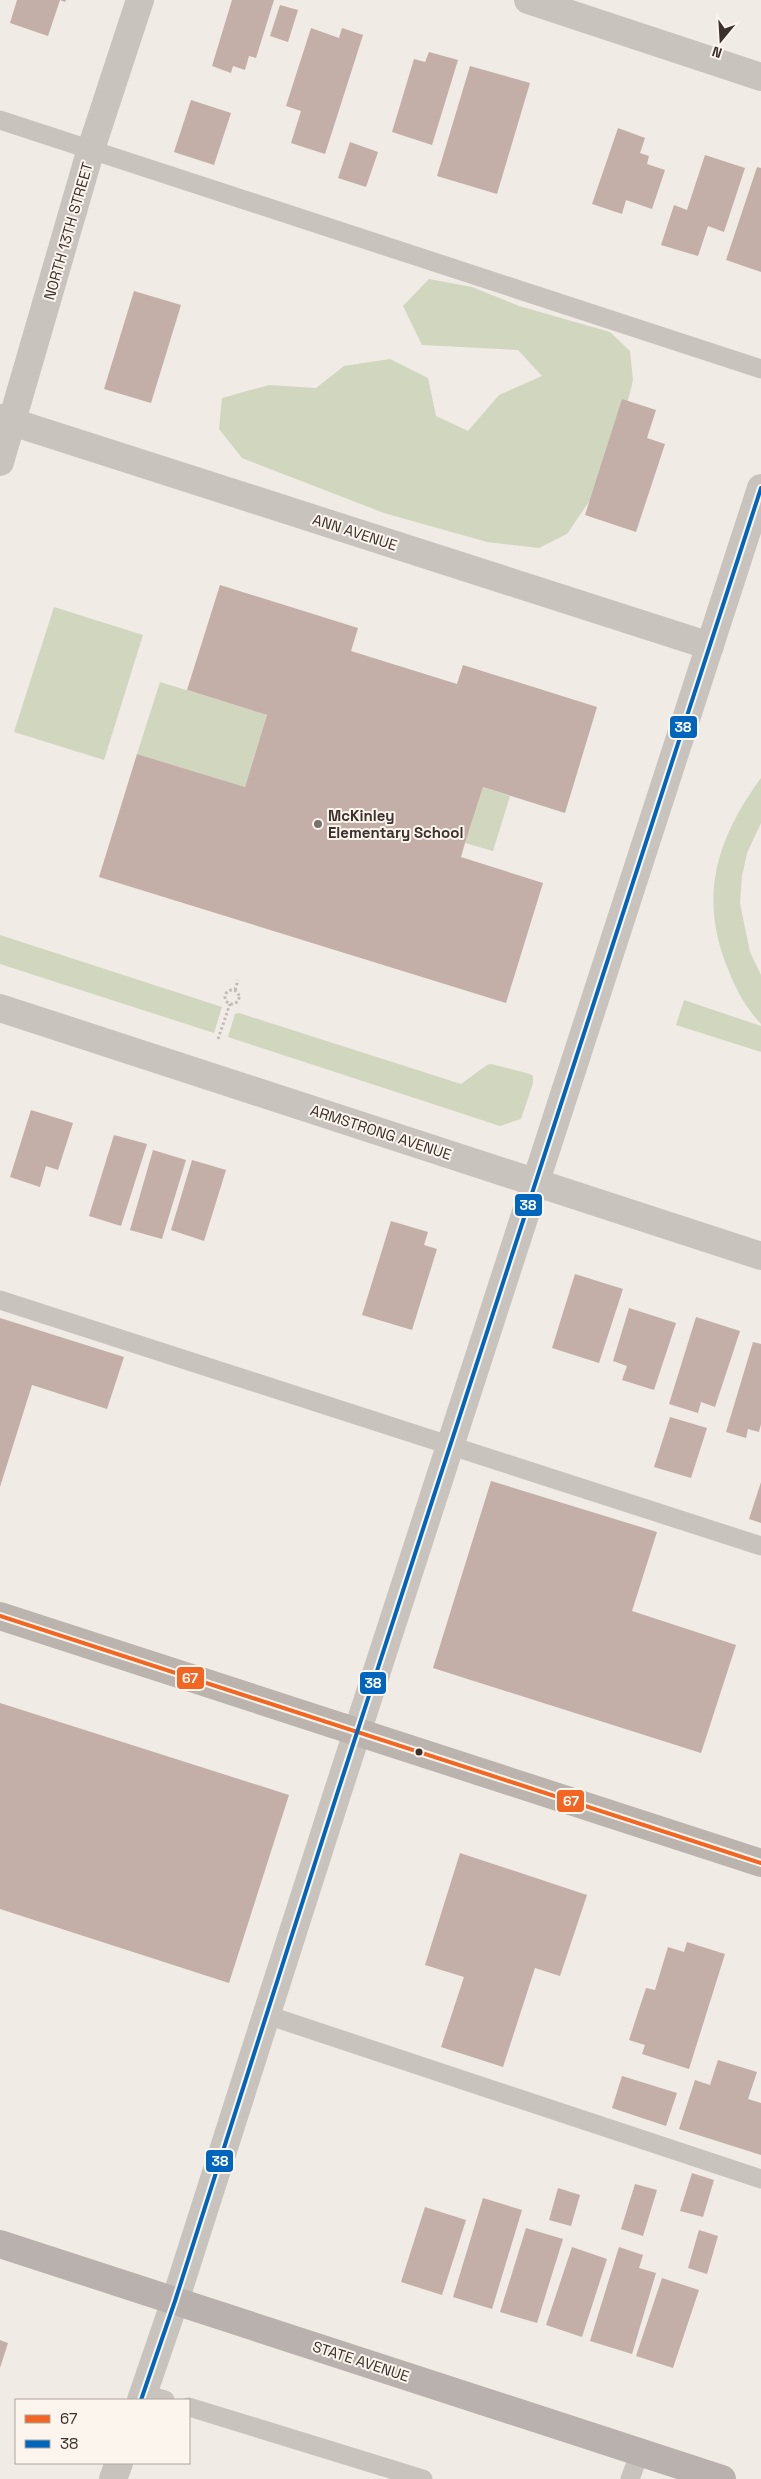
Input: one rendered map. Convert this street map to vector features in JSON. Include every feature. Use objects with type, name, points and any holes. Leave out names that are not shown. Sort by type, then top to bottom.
[{"type":"main road","points":[[0,1616],[761,1863]]},
{"type":"main road","name":"STATE AVENUE","points":[[0,2244],[722,2479]]},
{"type":"street","name":"NORTH 13TH STREET","points":[[0,462],[7,420],[140,0]]},
{"type":"street","points":[[528,0],[761,77]]},
{"type":"street","name":"ANN AVENUE","points":[[7,420],[710,646]]},
{"type":"street","points":[[149,2398],[175,2300],[761,488]]},
{"type":"street","name":"ARMSTRONG AVENUE","points":[[0,1008],[761,1256]]},
{"type":"street","points":[[113,2479],[119,2464]]},
{"type":"lane","points":[[0,120],[761,369]]},
{"type":"lane","points":[[0,1300],[761,1546]]},
{"type":"lane","points":[[267,2015],[761,2179]]},
{"type":"lane","points":[[190,2408],[423,2479]]},
{"type":"lane","points":[[630,2479],[640,2452]]},
{"type":"path","points":[[235,990],[238,980]]},
{"type":"path","points":[[230,1004],[226,1002],[225,995],[228,991],[235,990]]},
{"type":"path","points":[[230,1004],[238,1002],[239,995],[235,990]]},
{"type":"path","points":[[218,1039],[230,1004]]},
{"type":"green space","points":[[429,279],[472,287],[519,306],[610,332],[630,351],[633,380],[619,437],[597,490],[567,534],[539,548],[487,542],[384,513],[242,458],[219,429],[222,398],[269,385],[316,388],[344,366],[390,359],[428,378],[436,416],[468,431],[499,395],[542,376],[518,350],[422,345],[403,306]]},
{"type":"green space","points":[[54,607],[143,635],[104,760],[14,732]]},
{"type":"green space","points":[[160,682],[267,715],[245,787],[137,754]]},
{"type":"green space","points":[[761,778],[761,823],[747,853],[742,876],[740,903],[750,952],[761,975],[761,1024],[742,998],[728,969],[719,943],[714,917],[714,893],[717,869],[723,846],[733,823]]},
{"type":"green space","points":[[483,787],[510,796],[493,851],[465,843]]},
{"type":"green space","points":[[0,935],[222,1007],[214,1033],[0,964]]},
{"type":"green space","points":[[684,1000],[761,1026],[761,1052],[676,1025]]},
{"type":"green space","points":[[239,1013],[461,1084],[491,1064],[530,1074],[533,1076],[533,1083],[521,1119],[500,1126],[228,1037],[235,1014]]},
{"type":"building","points":[[17,0],[60,0],[48,36],[10,23]]},
{"type":"building","points":[[232,0],[274,0],[256,58],[249,56],[245,70],[233,66],[231,73],[212,66]]},
{"type":"building","points":[[280,5],[298,10],[288,42],[270,36]]},
{"type":"building","points":[[311,28],[339,38],[342,28],[363,35],[325,154],[291,143],[301,111],[286,106]]},
{"type":"building","points":[[429,52],[458,60],[432,145],[392,132],[414,59],[425,62]]},
{"type":"building","points":[[470,66],[530,83],[497,194],[437,176]]},
{"type":"building","points":[[191,100],[231,113],[214,165],[174,152]]},
{"type":"building","points":[[618,128],[645,138],[640,153],[649,156],[647,164],[665,170],[652,209],[626,200],[622,214],[592,204]]},
{"type":"building","points":[[350,142],[378,152],[366,187],[338,178]]},
{"type":"building","points":[[705,155],[745,168],[724,232],[708,226],[698,256],[661,245],[674,205],[687,210]]},
{"type":"building","points":[[757,167],[761,168],[761,272],[726,260]]},
{"type":"building","points":[[134,291],[181,305],[151,403],[104,389]]},
{"type":"building","points":[[622,399],[656,410],[647,438],[665,444],[636,532],[585,515]]},
{"type":"building","name":"McKinley Elementary School","points":[[220,585],[358,628],[351,651],[457,684],[463,665],[597,707],[565,813],[483,787],[465,843],[461,857],[543,883],[506,1003],[99,877],[137,754],[245,787],[267,715],[187,690]]},
{"type":"building","points":[[31,1110],[73,1123],[58,1170],[46,1166],[40,1187],[10,1177]]},
{"type":"building","points":[[114,1135],[147,1144],[121,1226],[89,1216]]},
{"type":"building","points":[[153,1150],[186,1160],[162,1239],[130,1230]]},
{"type":"building","points":[[192,1160],[226,1170],[204,1241],[171,1230]]},
{"type":"building","points":[[391,1221],[428,1232],[424,1245],[437,1249],[412,1330],[362,1315]]},
{"type":"building","points":[[575,1274],[623,1289],[599,1363],[552,1348]]},
{"type":"building","points":[[629,1308],[676,1323],[654,1390],[622,1380],[627,1366],[613,1361]]},
{"type":"building","points":[[696,1317],[740,1331],[715,1407],[701,1402],[698,1413],[669,1404]]},
{"type":"building","points":[[0,1318],[124,1357],[107,1409],[32,1385],[0,1487]]},
{"type":"building","points":[[753,1342],[761,1344],[761,1424],[759,1432],[748,1429],[746,1438],[726,1432]]},
{"type":"building","points":[[670,1417],[707,1428],[691,1478],[654,1467]]},
{"type":"building","points":[[491,1481],[657,1532],[632,1611],[736,1645],[701,1753],[433,1668]]},
{"type":"building","points":[[761,1482],[761,1523],[749,1519]]},
{"type":"building","points":[[0,1703],[289,1795],[229,1983],[0,1909]]},
{"type":"building","points":[[460,1853],[587,1895],[560,1976],[535,1968],[503,2067],[441,2047],[464,1977],[425,1965]]},
{"type":"building","points":[[687,1942],[725,1954],[689,2069],[642,2054],[645,2045],[629,2040],[646,1988],[655,1990],[668,1947],[684,1952]]},
{"type":"building","points":[[718,2060],[757,2072],[748,2099],[761,2103],[761,2155],[679,2129],[695,2080],[710,2085]]},
{"type":"building","points":[[622,2076],[677,2093],[666,2126],[612,2108]]},
{"type":"building","points":[[692,2173],[714,2180],[703,2217],[680,2211]]},
{"type":"building","points":[[635,2184],[657,2190],[643,2236],[621,2229]]},
{"type":"building","points":[[558,2188],[580,2195],[571,2226],[549,2220]]},
{"type":"building","points":[[483,2198],[522,2210],[492,2309],[453,2297]]},
{"type":"building","points":[[425,2207],[466,2220],[442,2295],[401,2282]]},
{"type":"building","points":[[526,2228],[563,2239],[537,2323],[500,2312]]},
{"type":"building","points":[[699,2230],[718,2236],[707,2274],[688,2268]]},
{"type":"building","points":[[572,2247],[607,2259],[582,2337],[546,2325]]},
{"type":"building","points":[[619,2247],[643,2255],[639,2268],[656,2273],[632,2354],[590,2341]]},
{"type":"building","points":[[662,2278],[699,2290],[673,2368],[636,2356]]},
{"type":"building","points":[[0,2340],[8,2343],[0,2368]]},
{"type":"transit line","name":"38","points":[[141,2399],[175,2301],[338,1791],[761,488]]},
{"type":"transit line","name":"67","points":[[0,1616],[761,1863]]},
{"type":"place","name":"McKinley Elementary School","points":[[318,824]]}]
